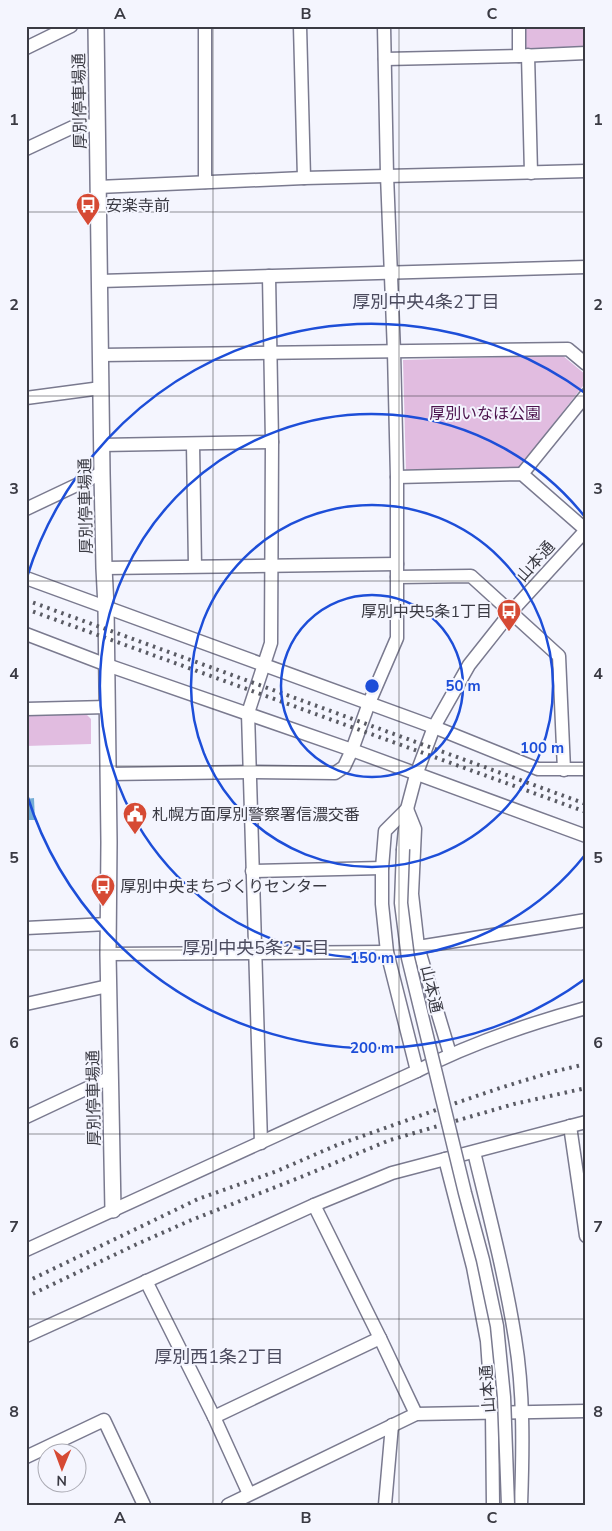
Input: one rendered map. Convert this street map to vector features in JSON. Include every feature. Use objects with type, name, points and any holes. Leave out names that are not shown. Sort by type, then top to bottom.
[{"type":"main road","name":"厚別停車場通","points":[[96,26],[101,445],[107,665],[108,986],[113,1210]]},
{"type":"street","points":[[26,48],[71,26]]},
{"type":"street","points":[[205,26],[205,182]]},
{"type":"street","points":[[300,26],[304,178]]},
{"type":"street","points":[[108,774],[335,773],[344,767],[352,750],[368,703],[397,638],[397,477],[384,26]]},
{"type":"street","points":[[519,26],[524,56],[530,173]]},
{"type":"street","points":[[385,59],[586,53]]},
{"type":"street","points":[[26,149],[73,127],[96,125]]},
{"type":"street","points":[[98,187],[387,175],[586,171]]},
{"type":"street","points":[[100,281],[586,267]]},
{"type":"street","points":[[261,1143],[248,713],[271,643],[272,442],[270,276]]},
{"type":"street","points":[[100,355],[568,349],[586,364]]},
{"type":"street","points":[[26,398],[101,388]]},
{"type":"street","points":[[522,474],[586,395]]},
{"type":"street","points":[[101,445],[272,442]]},
{"type":"street","points":[[193,444],[195,566]]},
{"type":"street","points":[[26,509],[102,472]]},
{"type":"street","points":[[397,477],[522,474],[586,530]]},
{"type":"street","name":"山本通","points":[[508,1505],[504,1397],[497,1326],[483,1260],[408,958],[401,903],[403,849],[407,809],[416,775],[434,727],[469,665],[511,612],[586,530]]},
{"type":"street","points":[[104,568],[272,566],[470,576],[558,656],[564,770]]},
{"type":"street","points":[[26,578],[434,727],[538,770],[586,769]]},
{"type":"street","points":[[26,634],[107,665],[352,750],[586,836]]},
{"type":"street","points":[[26,709],[107,707]]},
{"type":"street","points":[[418,1071],[387,952],[382,904],[382,868],[386,831],[407,809],[415,829],[412,894],[418,948],[450,1054]]},
{"type":"street","points":[[252,871],[382,868]]},
{"type":"street","points":[[418,948],[586,920]]},
{"type":"street","points":[[26,928],[108,924]]},
{"type":"street","points":[[108,954],[387,952]]},
{"type":"street","points":[[26,1004],[108,986]]},
{"type":"street","points":[[26,1250],[418,1071],[450,1054],[539,1021],[586,1008]]},
{"type":"street","points":[[26,1116],[110,1077]]},
{"type":"street","points":[[26,1336],[314,1205],[392,1173],[586,1122]]},
{"type":"street","points":[[570,1126],[582,1176],[586,1236]]},
{"type":"street","points":[[474,1152],[502,1268],[515,1340],[522,1412],[521,1505]]},
{"type":"street","points":[[445,1159],[473,1267],[487,1341],[492,1412],[493,1505]]},
{"type":"street","points":[[314,1205],[416,1414]]},
{"type":"street","points":[[146,1281],[214,1417],[249,1494]]},
{"type":"street","points":[[214,1417],[380,1338]]},
{"type":"street","points":[[228,1505],[416,1414],[586,1411]]},
{"type":"street","points":[[26,1457],[104,1420],[144,1505]]},
{"type":"street","points":[[385,1505],[392,1425]]},
{"type":"green space","points":[[523,26],[586,26],[586,50],[523,53]]},
{"type":"green space","name":"厚別いなほ公園","points":[[562,355],[586,375],[586,382],[519,468],[406,473],[403,360]]},
{"type":"green space","points":[[85,713],[91,719],[91,744],[26,746],[26,715]]},
{"type":"water","points":[[34,798],[35,820],[26,820],[26,799]]},
{"type":"railway","points":[[26,600],[586,804]]},
{"type":"railway","points":[[26,609],[586,812]]},
{"type":"railway","points":[[26,1282],[198,1199],[277,1171],[337,1145],[456,1103],[552,1072],[586,1064]]},
{"type":"railway","points":[[26,1297],[189,1221],[390,1140],[514,1104],[586,1088]]},
{"type":"place","name":"安楽寺前","points":[[88,226]]},
{"type":"place","name":"厚別中央5条1丁目","points":[[509,632]]},
{"type":"place","name":"札幌方面厚別警察署信濃交番","points":[[135,835]]},
{"type":"place","name":"厚別中央まちづくりセンター","points":[[103,907]]},
{"type":"district","name":"厚別中央4条2丁目","points":[[426,302]]},
{"type":"district","name":"厚別中央5条2丁目","points":[[256,948]]},
{"type":"district","name":"厚別西1条2丁目","points":[[219,1357]]}]
